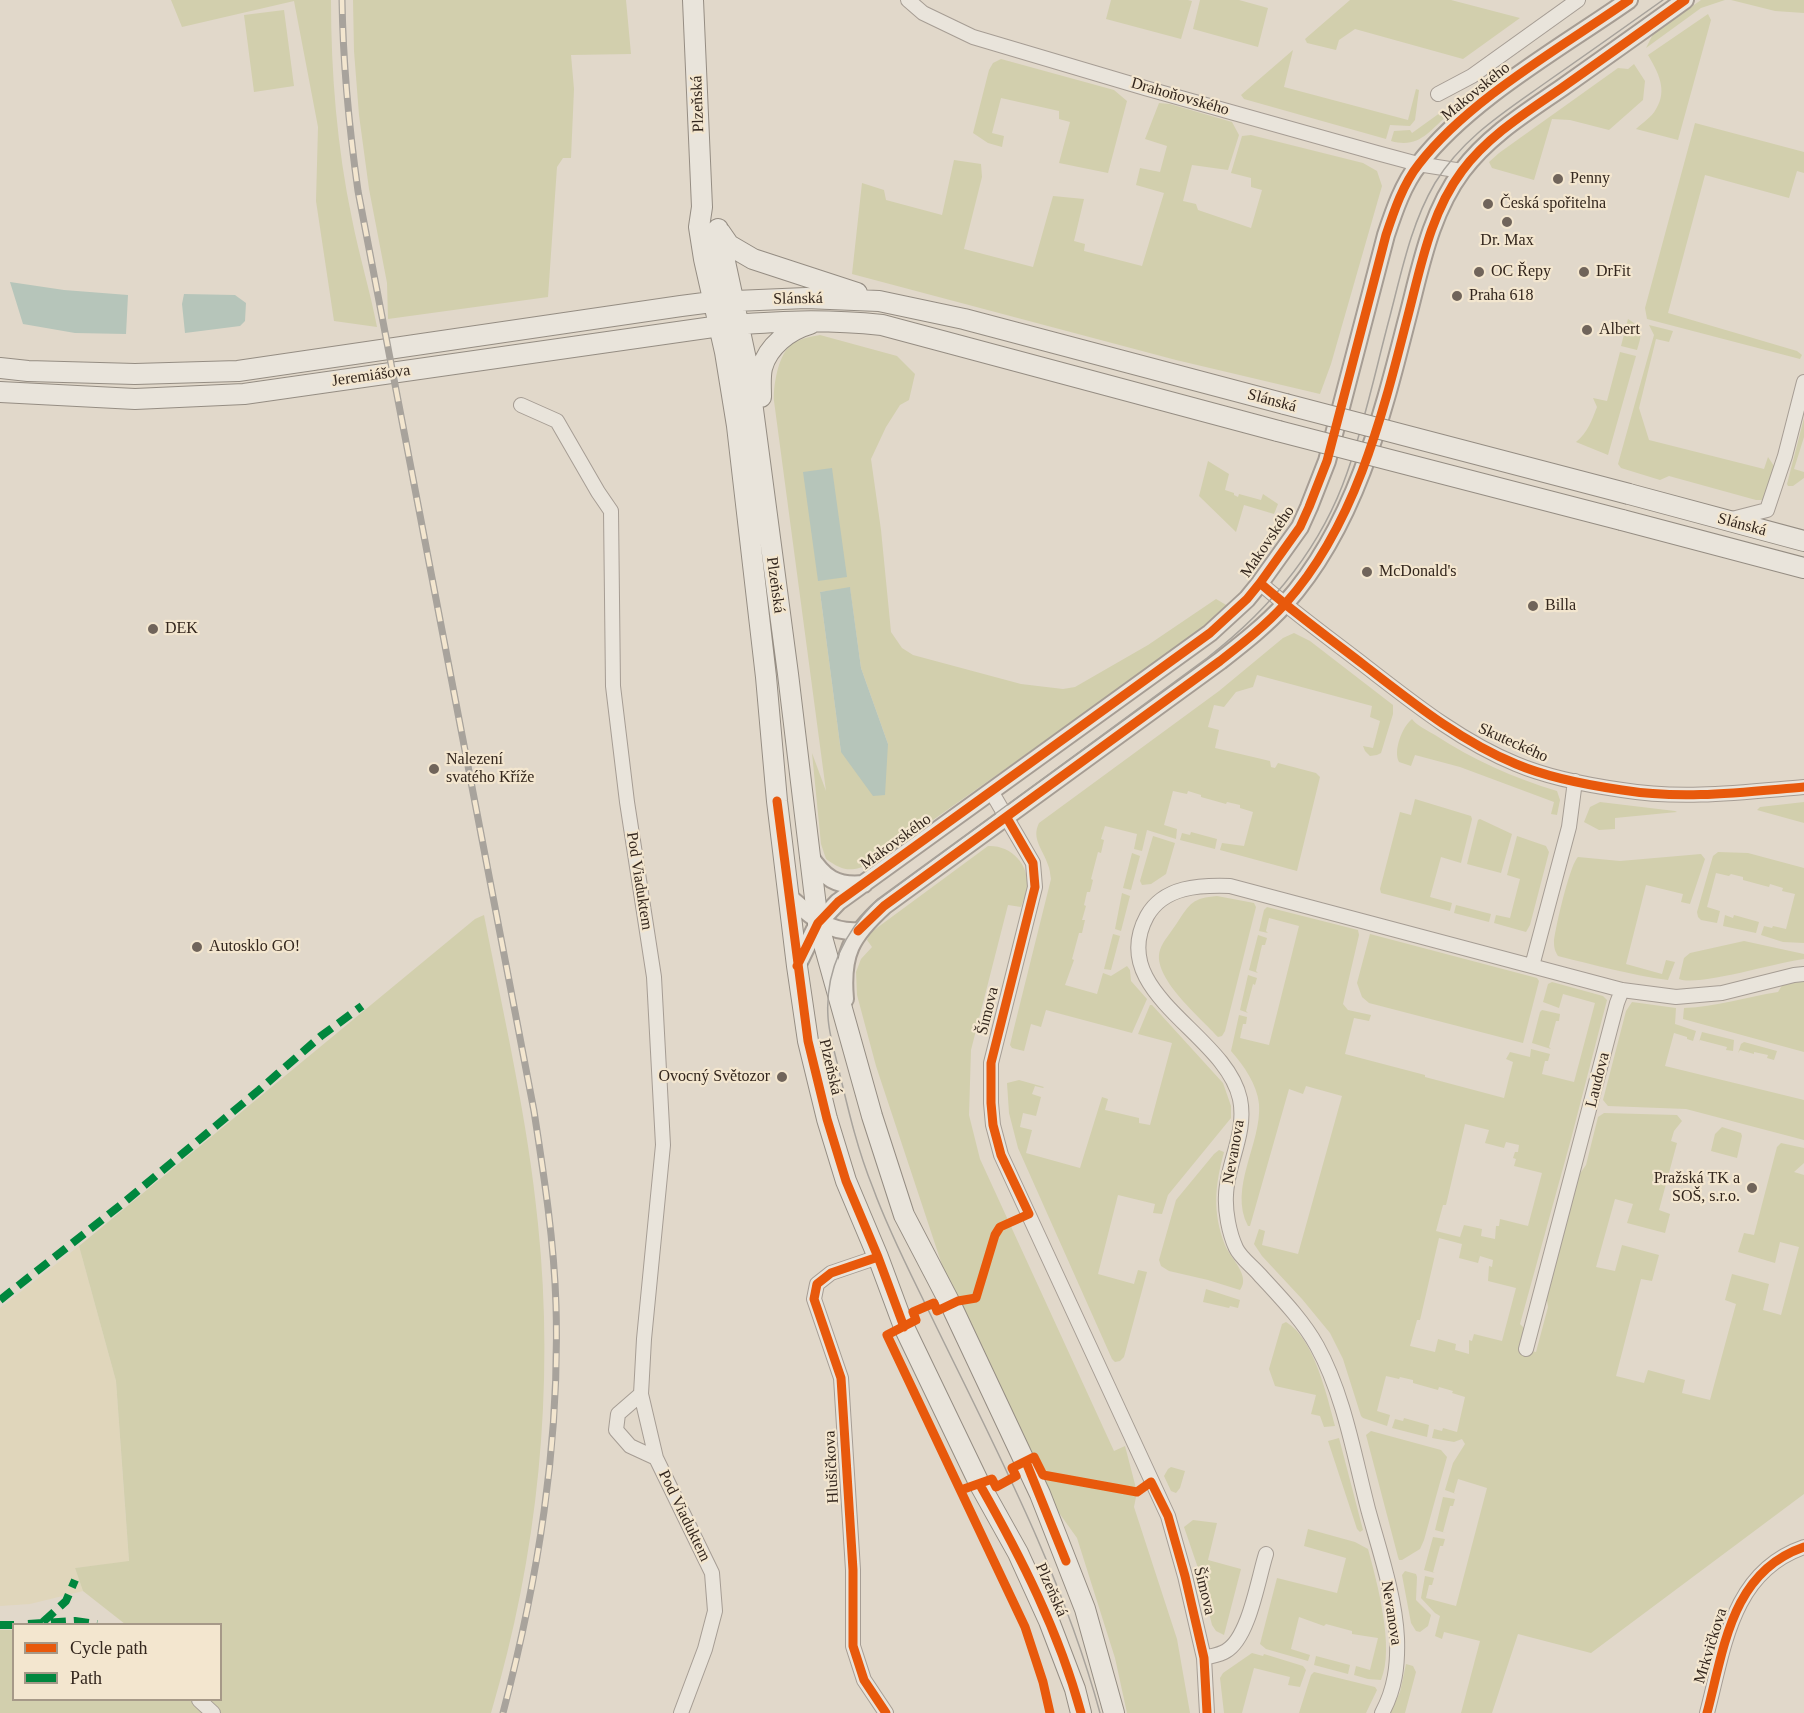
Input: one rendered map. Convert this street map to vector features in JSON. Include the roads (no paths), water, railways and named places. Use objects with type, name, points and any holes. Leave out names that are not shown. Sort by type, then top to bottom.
[{"type":"main road","name":"Plzeňská","points":[[693,0],[702,207],[699,227],[712,302],[729,325],[747,363],[818,923],[872,1116],[904,1215],[951,1305],[1040,1494],[1085,1609],[1114,1713]]},
{"type":"main road","name":"Plzeňská","points":[[702,207],[718,229],[734,301],[729,325],[737,426],[789,897],[808,1041],[827,1119],[846,1181],[909,1338],[980,1485],[1018,1553],[1049,1621],[1075,1689],[1081,1713]]},
{"type":"main road","points":[[718,229],[729,245],[753,259],[879,301]]},
{"type":"main road","name":"Slánská","points":[[734,301],[806,298],[879,301],[964,319],[1804,541]]},
{"type":"main road","points":[[712,302],[734,301]]},
{"type":"main road","name":"Jeremiášova","points":[[0,368],[135,374],[238,371],[712,302]]},
{"type":"main road","points":[[760,462],[761,372],[766,358],[778,342],[788,334],[824,320]]},
{"type":"main road","name":"Slánská","points":[[729,325],[824,320],[882,326],[1804,568]]},
{"type":"main road","name":"Jeremiášova","points":[[0,392],[135,399],[244,394],[729,325]]},
{"type":"street","name":"Drahoňovského","points":[[908,0],[923,13],[973,37],[1145,88],[1418,164],[1462,171]]},
{"type":"street","points":[[1438,94],[1473,76],[1578,0]]},
{"type":"street","name":"Makovského","points":[[797,966],[818,923],[838,902],[1210,633],[1247,599],[1300,527],[1323,471],[1386,235],[1396,206],[1418,164],[1456,124],[1498,90],[1629,0]]},
{"type":"street","points":[[847,1024],[844,965],[848,951],[858,932],[884,906],[1220,661],[1285,604],[1311,571],[1350,500],[1383,414],[1431,230],[1446,197],[1462,171],[1490,138],[1685,0]]},
{"type":"street","points":[[1726,520],[1767,510],[1785,456],[1804,382]]},
{"type":"street","name":"Pod Viaduktem","points":[[521,405],[557,421],[611,511],[613,686],[627,802],[654,977],[663,1145],[644,1339],[641,1394],[656,1458],[712,1573],[715,1611],[705,1649],[681,1713]]},
{"type":"street","name":"Skuteckého","points":[[1260,583],[1409,701],[1466,738],[1516,764],[1551,776],[1623,791],[1682,795],[1804,787]]},
{"type":"street","points":[[1532,966],[1569,827],[1575,781]]},
{"type":"street","name":"Šímova","points":[[991,791],[1033,863],[1035,874],[1035,887],[990,1063],[993,1125],[1001,1155],[1168,1516],[1204,1658],[1207,1713]]},
{"type":"street","points":[[809,855],[820,872],[835,881],[845,885],[864,884]]},
{"type":"street","name":"Nevanova","points":[[1382,1713],[1395,1680],[1397,1634],[1390,1596],[1337,1391],[1317,1345],[1287,1305],[1236,1250],[1229,1222],[1226,1195],[1242,1125],[1240,1099],[1229,1072],[1213,1052],[1165,1004],[1143,973],[1138,953],[1140,932],[1149,914],[1163,898],[1189,887],[1230,886],[1622,990]]},
{"type":"street","points":[[789,897],[818,923],[832,929],[858,932]]},
{"type":"street","points":[[1622,990],[1676,997],[1722,993],[1804,974]]},
{"type":"street","name":"Laudova","points":[[1526,1349],[1622,990]]},
{"type":"street","name":"Hlušičkova","points":[[878,1257],[831,1273],[817,1284],[814,1299],[841,1378],[852,1559],[853,1646],[864,1680],[886,1713]]},
{"type":"street","name":"Pod Viaduktem","points":[[641,1394],[618,1414],[616,1430],[630,1446],[656,1458]]},
{"type":"street","name":"Mrkvičkova","points":[[1707,1713],[1735,1613],[1748,1588],[1770,1564],[1804,1547]]},
{"type":"street","points":[[1204,1658],[1225,1652],[1244,1631],[1266,1554]]},
{"type":"street","points":[[199,1701],[213,1713]]},
{"type":"tram line","points":[[1100,1713],[1067,1613],[1027,1515],[895,1240],[868,1174],[850,1118],[830,1031],[828,1000],[833,970],[845,941],[874,903],[1207,658],[1272,598],[1308,552],[1336,501],[1347,473],[1365,415],[1408,248],[1435,183],[1459,152],[1486,126],[1663,0]]},
{"type":"railway","points":[[342,0],[347,96],[358,191],[534,1111],[553,1256],[556,1357],[550,1460],[527,1612],[503,1713]]},
{"type":"place","name":"Penny","points":[[1558,179]]},
{"type":"place","name":"Česká spořitelna","points":[[1488,204]]},
{"type":"place","name":"Dr. Max","points":[[1507,222]]},
{"type":"place","name":"OC Řepy","points":[[1479,272]]},
{"type":"place","name":"DrFit","points":[[1584,272]]},
{"type":"place","name":"Praha 618","points":[[1457,296]]},
{"type":"place","name":"Albert","points":[[1587,330]]},
{"type":"place","name":"McDonald's","points":[[1367,572]]},
{"type":"place","name":"Billa","points":[[1533,606]]},
{"type":"place","name":"DEK","points":[[153,629]]},
{"type":"place","name":"Nalezení svatého Kříže","points":[[434,769]]},
{"type":"place","name":"Autosklo GO!","points":[[197,947]]},
{"type":"place","name":"Ovocný Světozor","points":[[782,1077]]},
{"type":"place","name":"Pražská TK a SOŠ, s.r.o.","points":[[1752,1188]]}]
